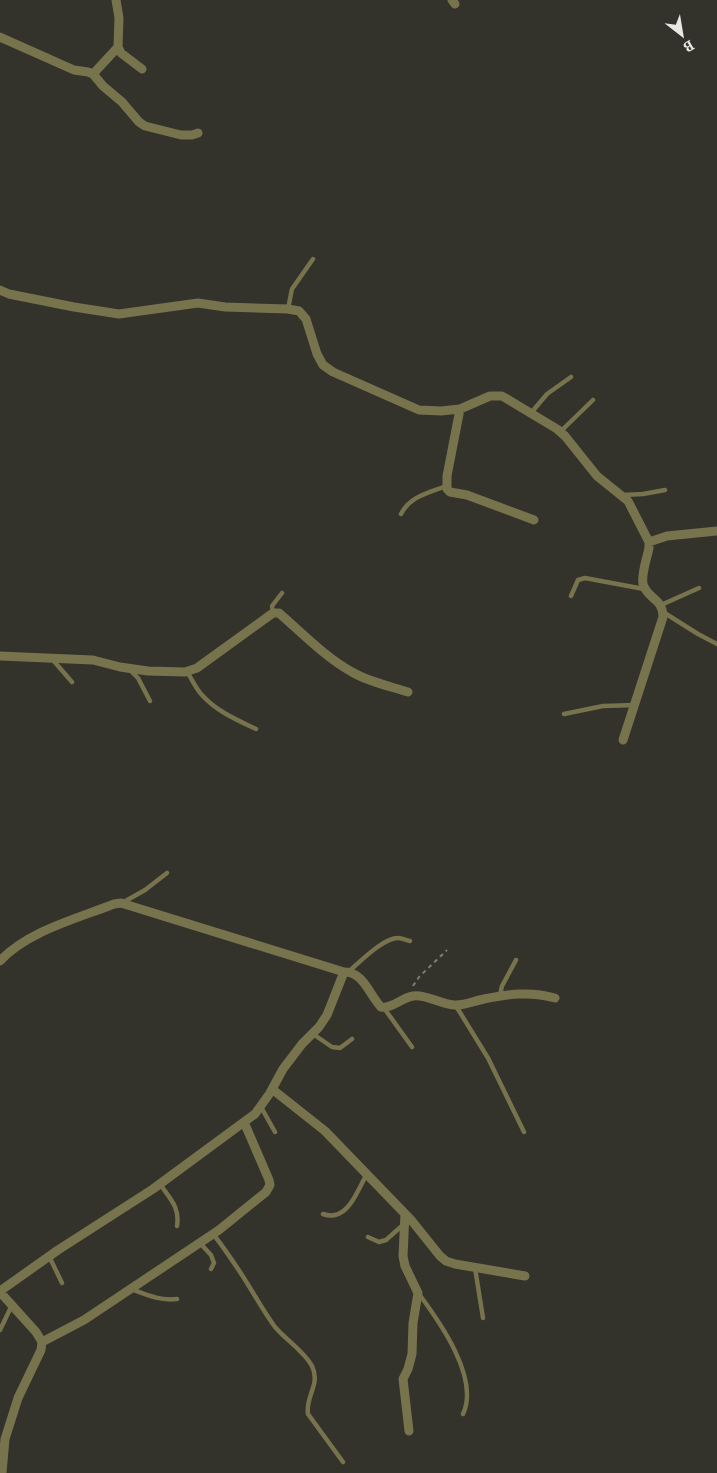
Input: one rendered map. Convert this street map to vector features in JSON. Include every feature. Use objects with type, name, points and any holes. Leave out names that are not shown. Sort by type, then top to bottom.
[{"type":"street","points":[[116,0],[119,18],[118,47],[121,53],[142,69]]},
{"type":"street","points":[[0,38],[74,70],[93,74],[145,126],[181,135],[198,133]]},
{"type":"street","points":[[93,74],[118,47]]},
{"type":"street","points":[[0,290],[9,294],[119,314],[198,303],[225,307],[299,311],[306,319],[317,354],[324,365],[333,372],[419,410],[441,411],[460,409],[490,396],[502,396],[560,432],[597,476],[628,501],[649,542],[642,582],[645,589],[662,609],[663,617],[624,740]]},
{"type":"street","points":[[460,409],[446,486],[450,492],[467,495],[534,520]]},
{"type":"street","points":[[649,542],[667,536],[717,531]]},
{"type":"street","points":[[0,656],[92,660],[148,672],[187,671],[197,668],[208,661],[273,613],[279,612],[335,661],[352,673],[408,692]]},
{"type":"street","points":[[0,961],[22,942],[35,934],[121,903],[347,971],[358,976],[377,1003],[383,1008],[411,996],[419,996],[440,1003],[455,1005],[522,993],[555,998]]},
{"type":"street","points":[[2,1473],[5,1439],[18,1398],[42,1342],[36,1332],[0,1292],[49,1256],[160,1184],[255,1114],[283,1069],[327,1015],[347,971]]},
{"type":"street","points":[[272,1089],[325,1131],[406,1214],[446,1261],[525,1276]]},
{"type":"street","points":[[42,1342],[84,1320],[132,1289],[214,1234],[266,1192],[270,1185],[268,1175],[244,1122]]},
{"type":"street","points":[[406,1214],[403,1256],[405,1266],[418,1293],[413,1323],[412,1354],[403,1379],[409,1431]]},
{"type":"lane","points":[[288,309],[292,289],[313,259]]},
{"type":"lane","points":[[531,413],[548,394],[571,377]]},
{"type":"lane","points":[[560,432],[593,400]]},
{"type":"lane","points":[[401,514],[406,504],[415,498],[446,486]]},
{"type":"lane","points":[[622,495],[665,490]]},
{"type":"lane","points":[[571,596],[578,580],[585,578],[645,589]]},
{"type":"lane","points":[[699,588],[662,609],[698,634],[717,644]]},
{"type":"lane","points":[[273,613],[272,606],[282,593]]},
{"type":"lane","points":[[51,658],[72,682]]},
{"type":"lane","points":[[128,668],[138,678],[150,701]]},
{"type":"lane","points":[[187,671],[202,695],[212,705],[232,718],[256,729]]},
{"type":"lane","points":[[564,714],[603,706],[635,705]]},
{"type":"lane","points":[[121,903],[145,890],[166,873]]},
{"type":"lane","points":[[347,971],[387,942],[396,938],[410,941]]},
{"type":"lane","points":[[500,996],[502,986],[516,960]]},
{"type":"lane","points":[[455,1005],[488,1058],[524,1132]]},
{"type":"lane","points":[[383,1008],[412,1047]]},
{"type":"lane","points":[[313,1034],[332,1047],[340,1048],[352,1039]]},
{"type":"lane","points":[[261,1106],[275,1132]]},
{"type":"lane","points":[[322,1214],[333,1216],[342,1213],[367,1174]]},
{"type":"lane","points":[[160,1184],[179,1215],[177,1226]]},
{"type":"lane","points":[[368,1237],[379,1242],[386,1240],[405,1224]]},
{"type":"lane","points":[[214,1234],[280,1334],[306,1358],[312,1367],[315,1378],[314,1389],[306,1405],[308,1414],[343,1462]]},
{"type":"lane","points":[[200,1243],[211,1255],[214,1262],[211,1269]]},
{"type":"lane","points":[[49,1256],[62,1283]]},
{"type":"lane","points":[[475,1268],[483,1318]]},
{"type":"lane","points":[[132,1289],[152,1298],[177,1299]]},
{"type":"lane","points":[[418,1293],[438,1319],[456,1354],[468,1396],[463,1414]]},
{"type":"lane","points":[[0,1330],[12,1305]]},
{"type":"path","points":[[404,1000],[419,977],[447,950]]}]
